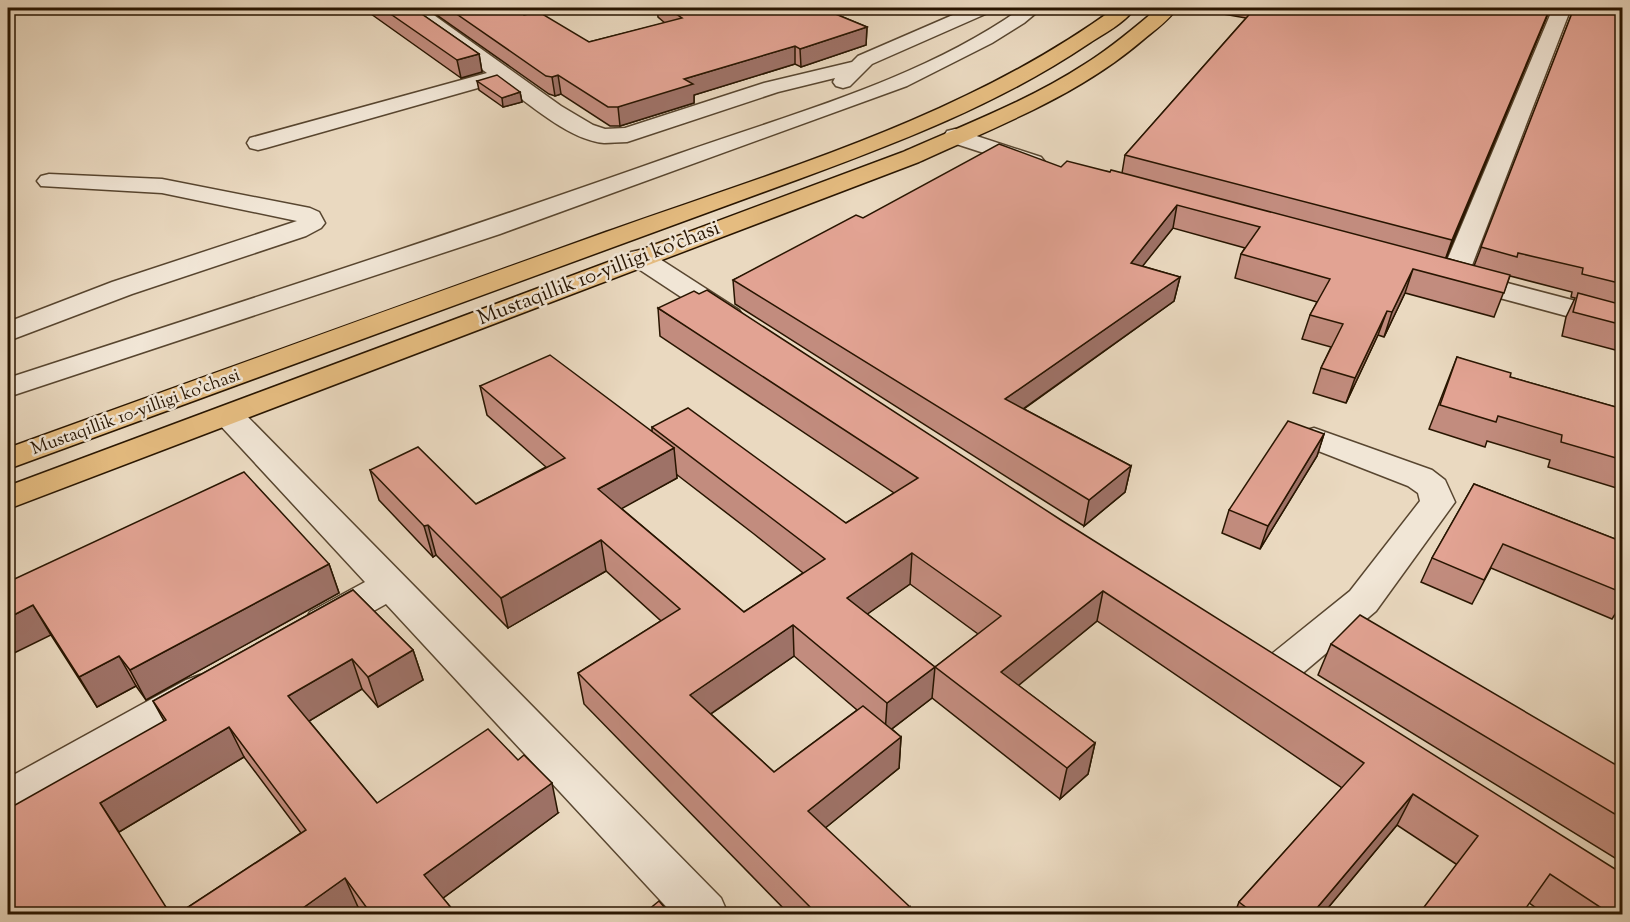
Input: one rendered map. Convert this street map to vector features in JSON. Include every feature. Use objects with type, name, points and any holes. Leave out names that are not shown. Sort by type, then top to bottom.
[{"type":"main road","name":"Mustaqillik 10-yilligi ko'chasi","points":[[8,459],[769,183],[908,130],[973,102],[1035,70],[1096,32],[1126,8]]},
{"type":"main road","name":"Mustaqillik 10-yilligi ko'chasi","points":[[8,498],[910,157],[1020,108],[1081,76],[1138,35],[1168,8]]},
{"type":"street","points":[[414,8],[422,17],[553,111],[585,130],[603,136],[627,135],[771,87],[859,66]]},
{"type":"street","points":[[824,109],[865,60],[983,8]]},
{"type":"street","points":[[8,388],[491,229],[900,82],[1003,30],[1034,8]]},
{"type":"street","points":[[1561,11],[1443,274],[1623,322]]},
{"type":"street","points":[[258,143],[502,75]]},
{"type":"street","points":[[955,136],[1006,155],[1052,167]]},
{"type":"street","points":[[8,332],[122,288],[297,231],[312,223],[310,217],[301,213],[162,186],[50,181]]},
{"type":"street","points":[[640,258],[760,336]]},
{"type":"street","points":[[229,416],[704,915]]},
{"type":"street","points":[[1248,653],[1292,681],[1363,601],[1438,502],[1433,488],[1420,478],[1314,438]]},
{"type":"street","points":[[297,637],[390,585]]},
{"type":"street","points":[[8,799],[235,672]]},
{"type":"building","points":[[382,8],[413,8],[479,54],[457,60]]},
{"type":"building","points":[[448,8],[519,8],[524,15],[539,12],[589,42],[682,18],[667,8],[821,8],[867,27],[800,49],[795,46],[684,79],[693,84],[618,107],[608,107],[558,75],[546,76]]},
{"type":"building","points":[[1255,8],[1550,8],[1452,240],[1125,155]]},
{"type":"building","points":[[1574,8],[1623,11],[1623,284],[1582,274],[1583,268],[1518,253],[1517,257],[1481,247]]},
{"type":"building","points":[[497,75],[520,92],[502,98],[477,81]]},
{"type":"building","points":[[999,144],[1061,167],[1067,161],[1110,172],[1111,170],[1510,275],[1504,293],[1413,269],[1392,312],[1387,311],[1355,378],[1321,368],[1343,324],[1310,315],[1330,279],[1241,254],[1260,227],[1177,205],[1131,263],[1180,277],[1005,399],[1131,466],[1089,500],[733,280],[856,215],[863,218]]},
{"type":"building","points":[[707,290],[1061,520],[1623,874],[1623,915],[1612,915],[1550,874],[1521,915],[1418,915],[1478,836],[1413,794],[1311,915],[1256,915],[1239,902],[1364,763],[1103,591],[1001,672],[1095,743],[1067,768],[935,667],[887,703],[793,625],[690,695],[774,772],[863,706],[901,737],[808,811],[910,907],[902,915],[818,915],[578,673],[680,609],[601,540],[501,598],[428,525],[424,526],[370,470],[418,447],[476,504],[565,458],[480,386],[550,355],[674,448],[598,489],[744,612],[825,559],[652,427],[688,408],[846,523],[918,478],[658,308],[694,291],[699,294]],"holes":[[[912,553],[1001,616],[935,667],[847,598]]]},
{"type":"building","points":[[1578,293],[1623,305],[1623,325],[1573,312]]},
{"type":"building","points":[[1457,357],[1511,373],[1510,377],[1623,409],[1623,460],[1561,442],[1562,435],[1498,416],[1496,422],[1440,405]]},
{"type":"building","points":[[1288,421],[1324,434],[1268,526],[1229,510]]},
{"type":"building","points":[[244,472],[329,564],[130,670],[119,656],[79,677],[33,605],[8,618],[8,582]]},
{"type":"building","points":[[1474,484],[1623,542],[1623,593],[1503,544],[1484,580],[1432,558]]},
{"type":"building","points":[[353,590],[413,650],[368,677],[352,659],[288,696],[377,803],[488,729],[518,760],[524,755],[552,783],[424,875],[457,915],[372,915],[345,878],[293,915],[176,915],[306,830],[229,727],[100,803],[171,915],[8,915],[8,809],[166,720],[153,701]]},
{"type":"building","points":[[1360,615],[1623,769],[1623,819],[1331,644]]},
{"type":"building","points":[[659,901],[671,915],[642,915]]}]
